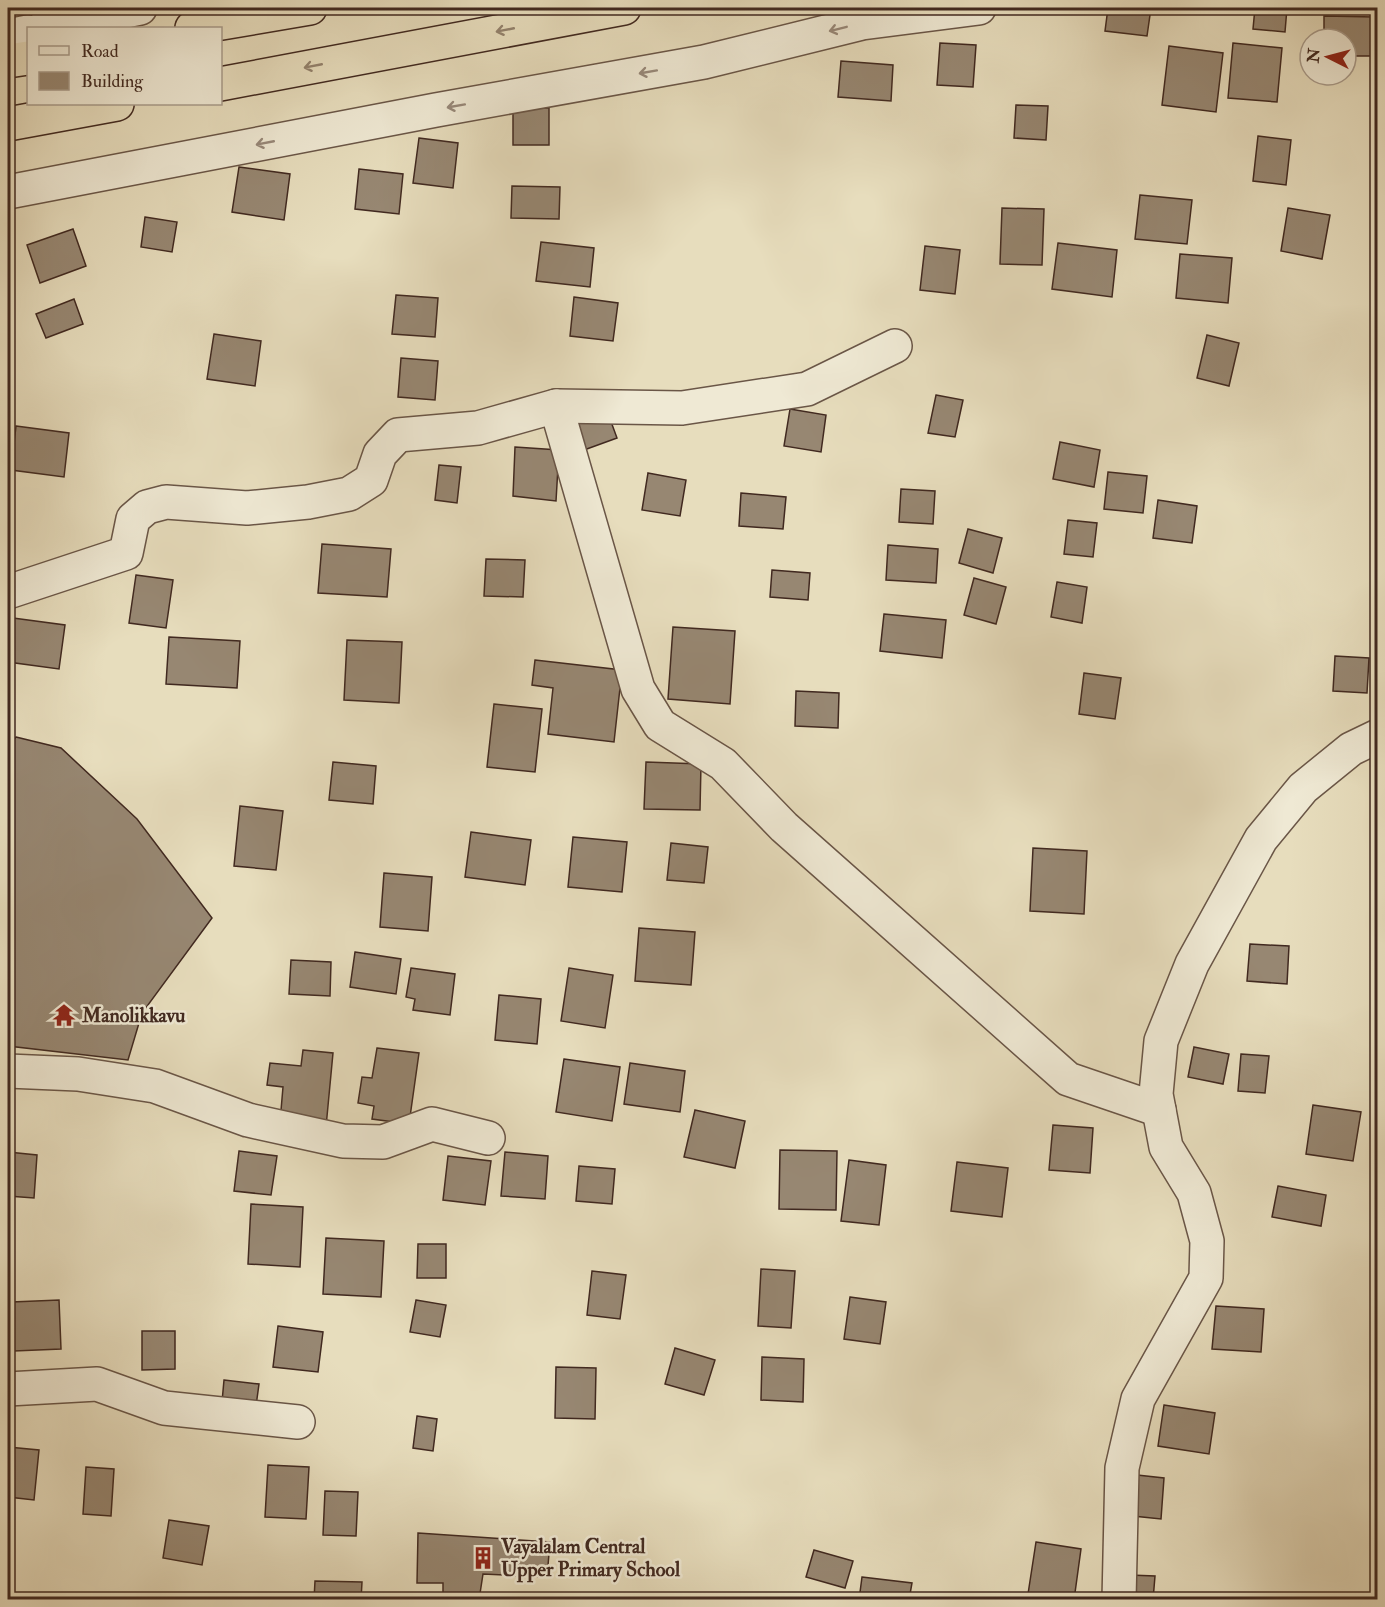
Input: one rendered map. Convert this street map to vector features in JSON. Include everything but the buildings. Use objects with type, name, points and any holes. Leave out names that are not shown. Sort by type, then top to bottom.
[{"type":"highway","points":[[198,27],[310,8]]},
{"type":"highway","points":[[222,84],[624,8]]},
{"type":"highway","points":[[8,61],[27,58]]},
{"type":"highway","points":[[8,124],[112,105]]},
{"type":"street","points":[[48,27],[140,8]]},
{"type":"street","points":[[8,192],[424,112],[704,62],[862,23],[979,8]]},
{"type":"street","points":[[8,36],[27,32]]},
{"type":"street","points":[[8,592],[126,553],[134,519],[147,507],[166,502],[248,508],[308,502],[349,494],[371,480],[380,454],[398,435],[478,428],[556,406],[682,408],[807,389],[895,346]]},
{"type":"street","points":[[556,406],[638,689],[660,725],[723,764],[784,827],[1068,1079],[1159,1110]]},
{"type":"street","points":[[1119,1599],[1122,1468],[1138,1399],[1206,1278],[1207,1241],[1194,1193],[1167,1147],[1159,1110],[1156,1094],[1161,1041],[1192,964],[1262,839],[1303,788],[1351,749],[1377,736]]},
{"type":"street","points":[[8,1071],[78,1074],[155,1086],[248,1120],[343,1141],[383,1142],[432,1125],[488,1138]]},
{"type":"street","points":[[8,1389],[97,1384],[164,1408],[298,1422]]},
{"type":"place","name":"Manolikkavu","points":[[64,1015]]},
{"type":"place","name":"Vayalalam Central Upper Primary School","points":[[483,1558]]}]
